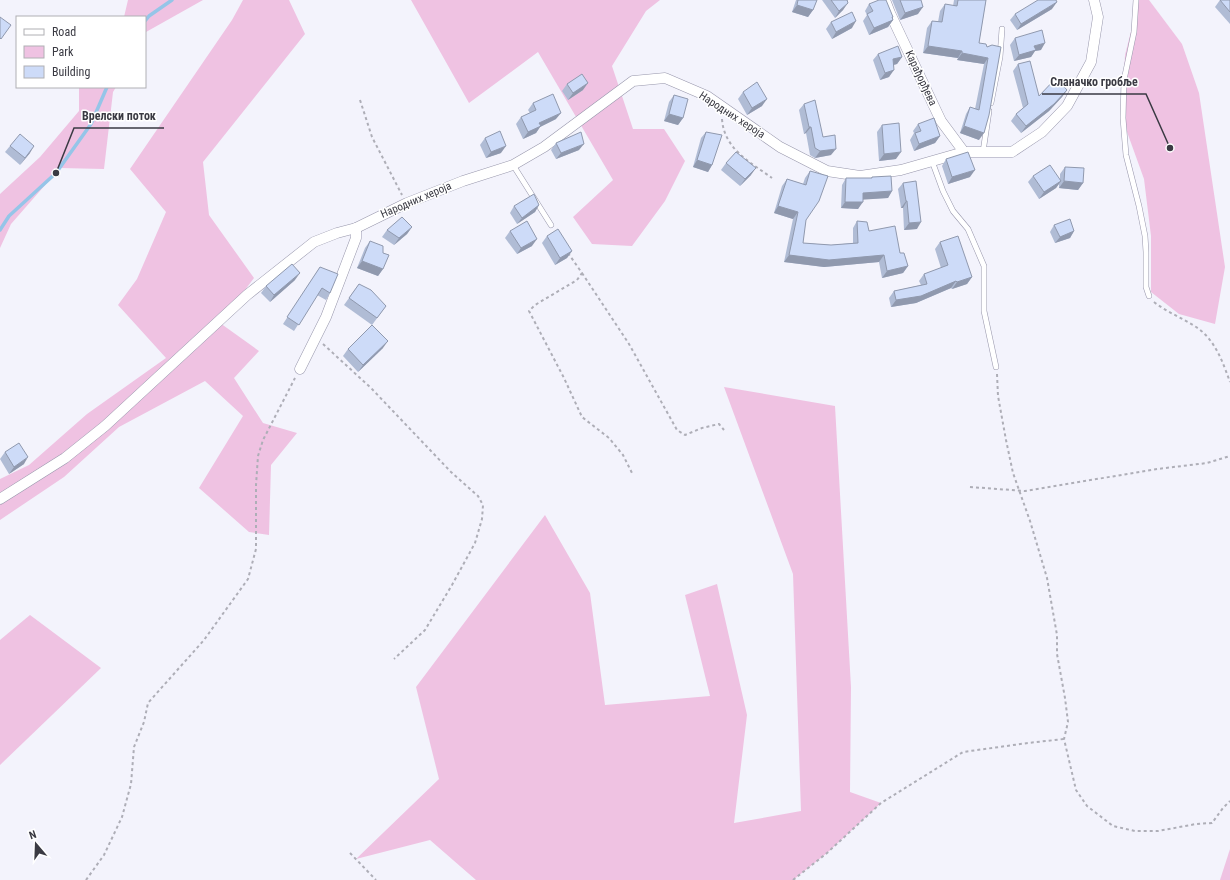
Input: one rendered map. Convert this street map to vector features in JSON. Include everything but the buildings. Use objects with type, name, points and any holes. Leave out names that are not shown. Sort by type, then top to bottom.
[{"type":"street","name":"Карађорђева","points":[[885,0],[941,121],[964,152]]},
{"type":"street","name":"Народних хероја","points":[[0,499],[65,458],[99,430],[247,294],[314,242],[337,233],[356,228],[407,203],[463,180],[513,166],[544,146],[633,81],[665,78],[707,96],[780,147],[826,171],[860,176],[901,170],[964,152],[1012,152],[1042,132],[1068,106],[1091,62],[1098,17],[1094,0]]},
{"type":"street","points":[[300,369],[333,302],[356,238],[356,228]]},
{"type":"lane","points":[[1136,0],[1134,32],[1124,80],[1122,118],[1126,155],[1145,236],[1146,287],[1149,296]]},
{"type":"lane","points":[[983,152],[1000,57],[1002,29]]},
{"type":"lane","points":[[932,161],[943,191],[953,211],[968,229],[984,266],[984,311],[996,367]]},
{"type":"lane","points":[[513,166],[551,225]]},
{"type":"path","points":[[360,100],[372,137],[407,203]]},
{"type":"path","points":[[721,106],[722,124],[726,139],[737,152],[772,178]]},
{"type":"path","points":[[566,249],[629,344],[677,430],[685,434],[719,424],[724,430]]},
{"type":"path","points":[[582,273],[577,280],[535,304],[529,311],[564,378],[582,417],[609,438],[623,455],[633,475]]},
{"type":"path","points":[[1149,296],[1158,306],[1199,329],[1221,357],[1230,382]]},
{"type":"path","points":[[316,337],[371,388],[451,472],[478,496],[482,505],[482,519],[475,544],[452,585],[425,630],[394,659]]},
{"type":"path","points":[[996,367],[998,396],[1006,440],[1018,490],[1030,521],[1047,578],[1057,635],[1057,654],[1068,722],[1064,739],[1076,790],[1087,806],[1113,826],[1135,831],[1158,831],[1196,824],[1212,823],[1230,801]]},
{"type":"path","points":[[86,880],[104,855],[122,817],[131,784],[134,747],[144,722],[148,702],[204,640],[248,578],[256,549],[256,485],[258,456],[263,440],[300,369]]},
{"type":"path","points":[[970,487],[1025,491],[1149,470],[1207,463],[1230,456]]},
{"type":"path","points":[[793,880],[827,853],[881,802],[963,752],[1064,739]]},
{"type":"path","points":[[350,853],[376,880]]},
{"type":"green space","points":[[128,0],[203,0],[146,32],[146,16],[124,16]]},
{"type":"green space","points":[[243,0],[289,0],[305,34],[203,162],[209,215],[254,278],[220,323],[259,351],[234,378],[263,423],[297,433],[271,465],[269,535],[249,532],[199,488],[243,416],[205,381],[119,427],[64,477],[0,520],[0,479],[29,465],[87,414],[166,358],[118,305],[137,279],[166,212],[130,169],[232,20]]},
{"type":"green space","points":[[411,0],[660,0],[646,11],[612,66],[633,129],[664,129],[685,161],[665,201],[632,246],[592,244],[573,217],[613,180],[538,52],[469,103]]},
{"type":"green space","points":[[1139,0],[1149,0],[1182,44],[1199,93],[1225,267],[1215,324],[1179,314],[1151,292],[1151,236],[1144,179],[1122,118],[1125,55]]},
{"type":"green space","points":[[79,88],[115,88],[113,92],[104,169],[60,168],[11,224],[0,248],[0,194],[40,157],[79,111]]},
{"type":"green space","points":[[724,387],[835,406],[851,687],[850,792],[881,803],[827,853],[793,880],[476,880],[430,840],[356,859],[439,779],[416,687],[545,515],[590,593],[605,705],[710,696],[685,595],[717,584],[747,715],[734,823],[801,811],[793,574]]},
{"type":"green space","points":[[30,615],[101,668],[0,765],[0,640]]},
{"type":"green space","points":[[1230,849],[1230,880],[1220,880]]},
{"type":"waterway","points":[[146,20],[172,0]]},
{"type":"waterway","points":[[0,230],[9,216],[56,173],[91,124],[107,88]]},
{"type":"place","name":"Сланачко гробље","points":[[1170,148]]},
{"type":"place","name":"Врелски поток","points":[[56,173]]}]
